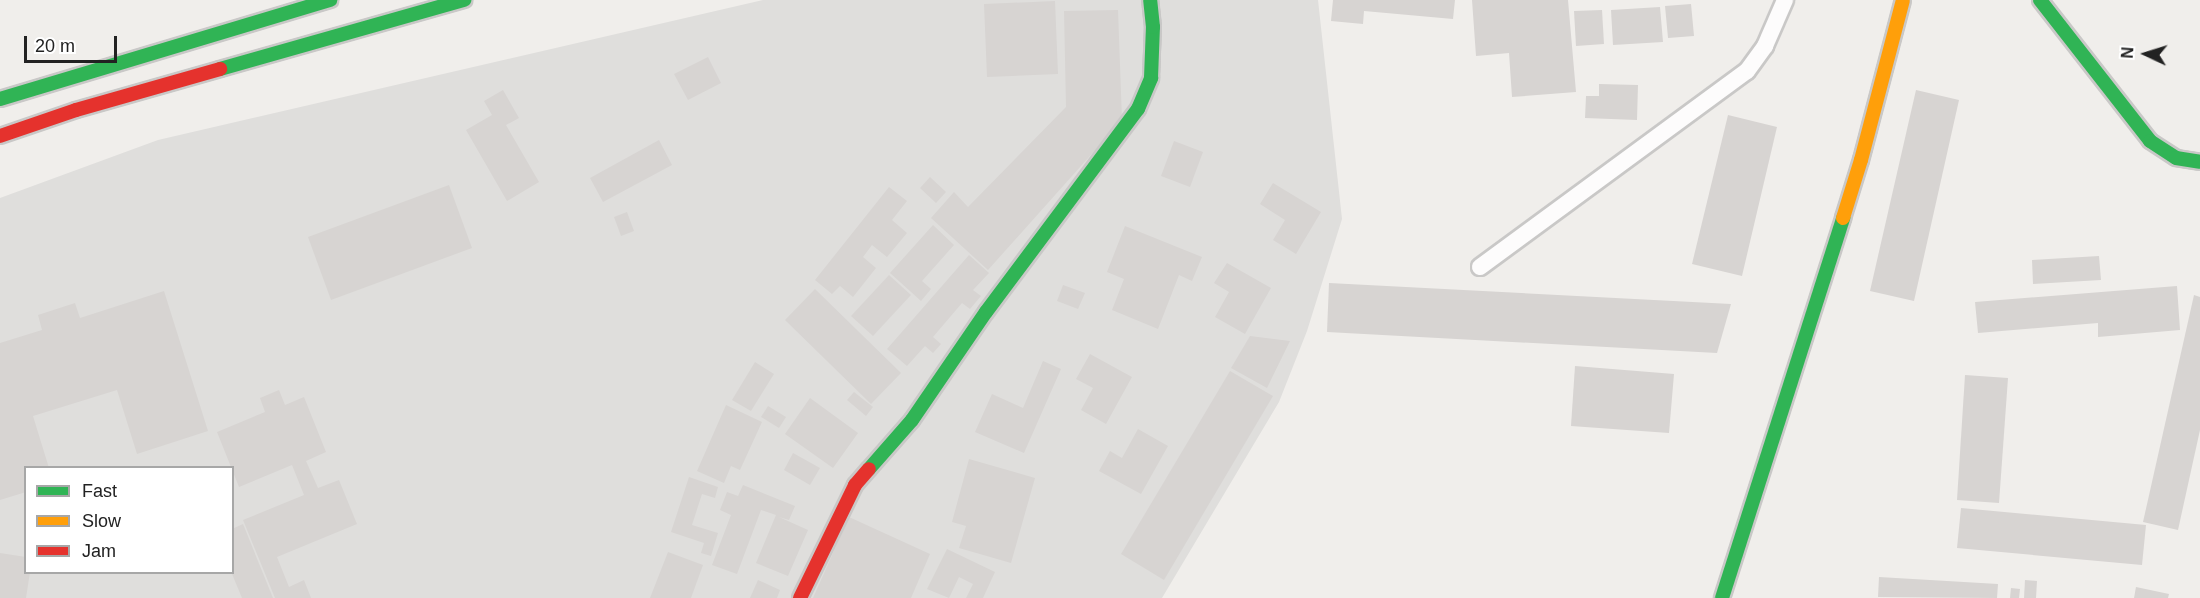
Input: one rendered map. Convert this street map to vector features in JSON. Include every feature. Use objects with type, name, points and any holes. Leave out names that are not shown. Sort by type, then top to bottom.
[{"type":"street","points":[[0,99],[330,0]]},
{"type":"street","points":[[0,136],[76,110],[464,0]]},
{"type":"street","points":[[800,598],[855,485],[912,420],[986,312],[1138,109],[1151,78],[1153,27],[1150,0]]},
{"type":"street","points":[[1722,598],[1857,172],[1903,0]]},
{"type":"street","points":[[2040,0],[2150,141],[2176,158],[2200,162]]},
{"type":"lane","points":[[1480,267],[1747,71],[1765,46],[1785,0]]},
{"type":"shaded area","points":[[763,0],[1318,0],[1342,219],[1307,331],[1279,402],[1162,598],[0,598],[0,198],[158,140]]},
{"type":"building","points":[[1333,0],[1455,0],[1453,19],[1364,11],[1363,24],[1331,21]]},
{"type":"building","points":[[1472,0],[1568,0],[1576,92],[1512,97],[1509,53],[1476,56]]},
{"type":"building","points":[[1055,1],[1058,74],[987,77],[984,4]]},
{"type":"building","points":[[1691,4],[1694,36],[1668,38],[1665,6]]},
{"type":"building","points":[[1660,7],[1663,42],[1613,45],[1611,10]]},
{"type":"building","points":[[1118,10],[1122,120],[988,270],[931,218],[954,192],[968,207],[1066,107],[1064,11]]},
{"type":"building","points":[[1602,10],[1604,44],[1576,46],[1574,11]]},
{"type":"building","points":[[708,57],[721,83],[688,100],[674,74]]},
{"type":"building","points":[[1599,84],[1638,85],[1637,120],[1585,118],[1586,96],[1599,96]]},
{"type":"building","points":[[503,90],[519,118],[506,125],[539,182],[507,201],[466,130],[492,115],[484,101]]},
{"type":"building","points":[[1916,90],[1959,100],[1914,301],[1870,291]]},
{"type":"building","points":[[1728,115],[1777,127],[1742,276],[1692,264]]},
{"type":"building","points":[[659,140],[672,165],[603,202],[590,178]]},
{"type":"building","points":[[1174,141],[1203,152],[1190,187],[1161,176]]},
{"type":"building","points":[[930,177],[946,192],[936,203],[920,188]]},
{"type":"building","points":[[1273,183],[1321,212],[1296,254],[1273,240],[1285,220],[1260,204]]},
{"type":"building","points":[[449,185],[472,248],[331,300],[308,237]]},
{"type":"building","points":[[889,187],[907,201],[892,220],[907,233],[887,257],[872,245],[863,257],[876,268],[853,297],[840,286],[832,294],[815,280]]},
{"type":"building","points":[[627,212],[634,231],[621,236],[614,217]]},
{"type":"building","points":[[933,225],[954,245],[922,281],[931,289],[921,301],[890,273]]},
{"type":"building","points":[[1125,226],[1202,257],[1192,281],[1179,275],[1158,329],[1112,310],[1124,279],[1107,272]]},
{"type":"building","points":[[969,255],[989,273],[973,290],[981,296],[970,309],[962,303],[933,337],[941,344],[933,353],[925,346],[907,366],[887,349]]},
{"type":"building","points":[[2099,256],[2101,280],[2033,284],[2032,260]]},
{"type":"building","points":[[1227,263],[1271,288],[1245,334],[1215,317],[1229,292],[1214,283]]},
{"type":"building","points":[[889,275],[911,295],[873,336],[851,316]]},
{"type":"building","points":[[1329,283],[1731,304],[1717,353],[1327,332]]},
{"type":"building","points":[[1063,285],[1085,293],[1078,309],[1057,301]]},
{"type":"building","points":[[2177,286],[2180,330],[2098,337],[2098,323],[1978,333],[1975,302]]},
{"type":"building","points":[[815,289],[901,373],[871,404],[785,320]]},
{"type":"building","points":[[164,291],[208,431],[137,454],[117,390],[33,416],[48,466],[24,466],[24,493],[0,500],[0,343],[42,330],[38,315],[75,303],[80,318]]},
{"type":"building","points":[[2194,295],[2200,297],[2200,430],[2178,530],[2143,522]]},
{"type":"building","points":[[1250,336],[1290,341],[1267,388],[1231,368]]},
{"type":"building","points":[[1090,354],[1132,377],[1106,424],[1081,410],[1093,388],[1076,379]]},
{"type":"building","points":[[1043,361],[1061,369],[1024,453],[975,432],[992,394],[1023,408]]},
{"type":"building","points":[[755,362],[774,374],[751,411],[732,400]]},
{"type":"building","points":[[1575,366],[1674,374],[1669,433],[1571,426]]},
{"type":"building","points":[[1230,371],[1273,396],[1164,580],[1121,554]]},
{"type":"building","points":[[1965,375],[2008,378],[1999,503],[1957,500]]},
{"type":"building","points":[[279,390],[285,405],[304,397],[326,452],[306,461],[318,488],[339,480],[357,524],[277,557],[289,587],[304,580],[311,598],[275,598],[243,520],[304,495],[292,465],[239,487],[234,474],[234,466],[231,466],[217,432],[265,412],[260,398]]},
{"type":"building","points":[[854,392],[873,407],[866,416],[847,400]]},
{"type":"building","points":[[810,398],[858,433],[833,468],[785,434]]},
{"type":"building","points":[[726,405],[762,422],[740,470],[731,466],[724,483],[697,471]]},
{"type":"building","points":[[768,406],[786,417],[779,428],[761,417]]},
{"type":"building","points":[[1138,429],[1168,446],[1141,494],[1099,471],[1110,451],[1122,458]]},
{"type":"building","points":[[793,453],[820,468],[810,485],[784,470]]},
{"type":"building","points":[[969,459],[1035,478],[1011,563],[959,548],[966,526],[952,522]]},
{"type":"building","points":[[689,477],[718,487],[715,498],[702,494],[692,525],[718,533],[711,556],[701,553],[704,543],[671,532]]},
{"type":"building","points":[[743,485],[795,506],[789,520],[779,517],[808,530],[788,576],[756,563],[776,515],[761,510],[737,574],[712,565],[731,515],[720,510],[727,492],[738,496]]},
{"type":"building","points":[[1961,508],[2146,525],[2142,565],[1957,548]]},
{"type":"building","points":[[849,517],[930,554],[911,598],[813,598]]},
{"type":"building","points":[[243,524],[273,598],[242,598],[232,574],[234,574],[234,528]]},
{"type":"building","points":[[947,549],[995,572],[983,598],[966,598],[973,584],[959,577],[949,598],[927,589]]},
{"type":"building","points":[[668,552],[703,565],[691,598],[650,598]]},
{"type":"building","points":[[0,553],[24,557],[24,574],[30,574],[26,598],[0,598]]},
{"type":"building","points":[[1879,577],[1998,584],[1997,598],[1878,597]]},
{"type":"building","points":[[758,580],[780,590],[777,598],[750,598]]},
{"type":"building","points":[[2025,580],[2037,581],[2036,598],[2024,598]]},
{"type":"building","points":[[2136,587],[2169,594],[2168,598],[2134,598]]},
{"type":"building","points":[[2011,588],[2020,589],[2019,598],[2010,598]]},
{"type":"traffic: fast","points":[[0,99],[330,0]]},
{"type":"traffic: fast","points":[[220,69],[464,0]]},
{"type":"traffic: fast","points":[[869,469],[912,420],[986,312],[1138,109],[1151,78],[1153,27],[1150,0]]},
{"type":"traffic: fast","points":[[2040,0],[2150,141],[2176,158],[2200,162]]},
{"type":"traffic: fast","points":[[1722,598],[1843,218]]},
{"type":"traffic: slow","points":[[1843,218],[1861,160],[1903,0]]},
{"type":"traffic: jam","points":[[0,136],[76,110],[220,69]]},
{"type":"traffic: jam","points":[[800,598],[855,485],[869,469]]}]
